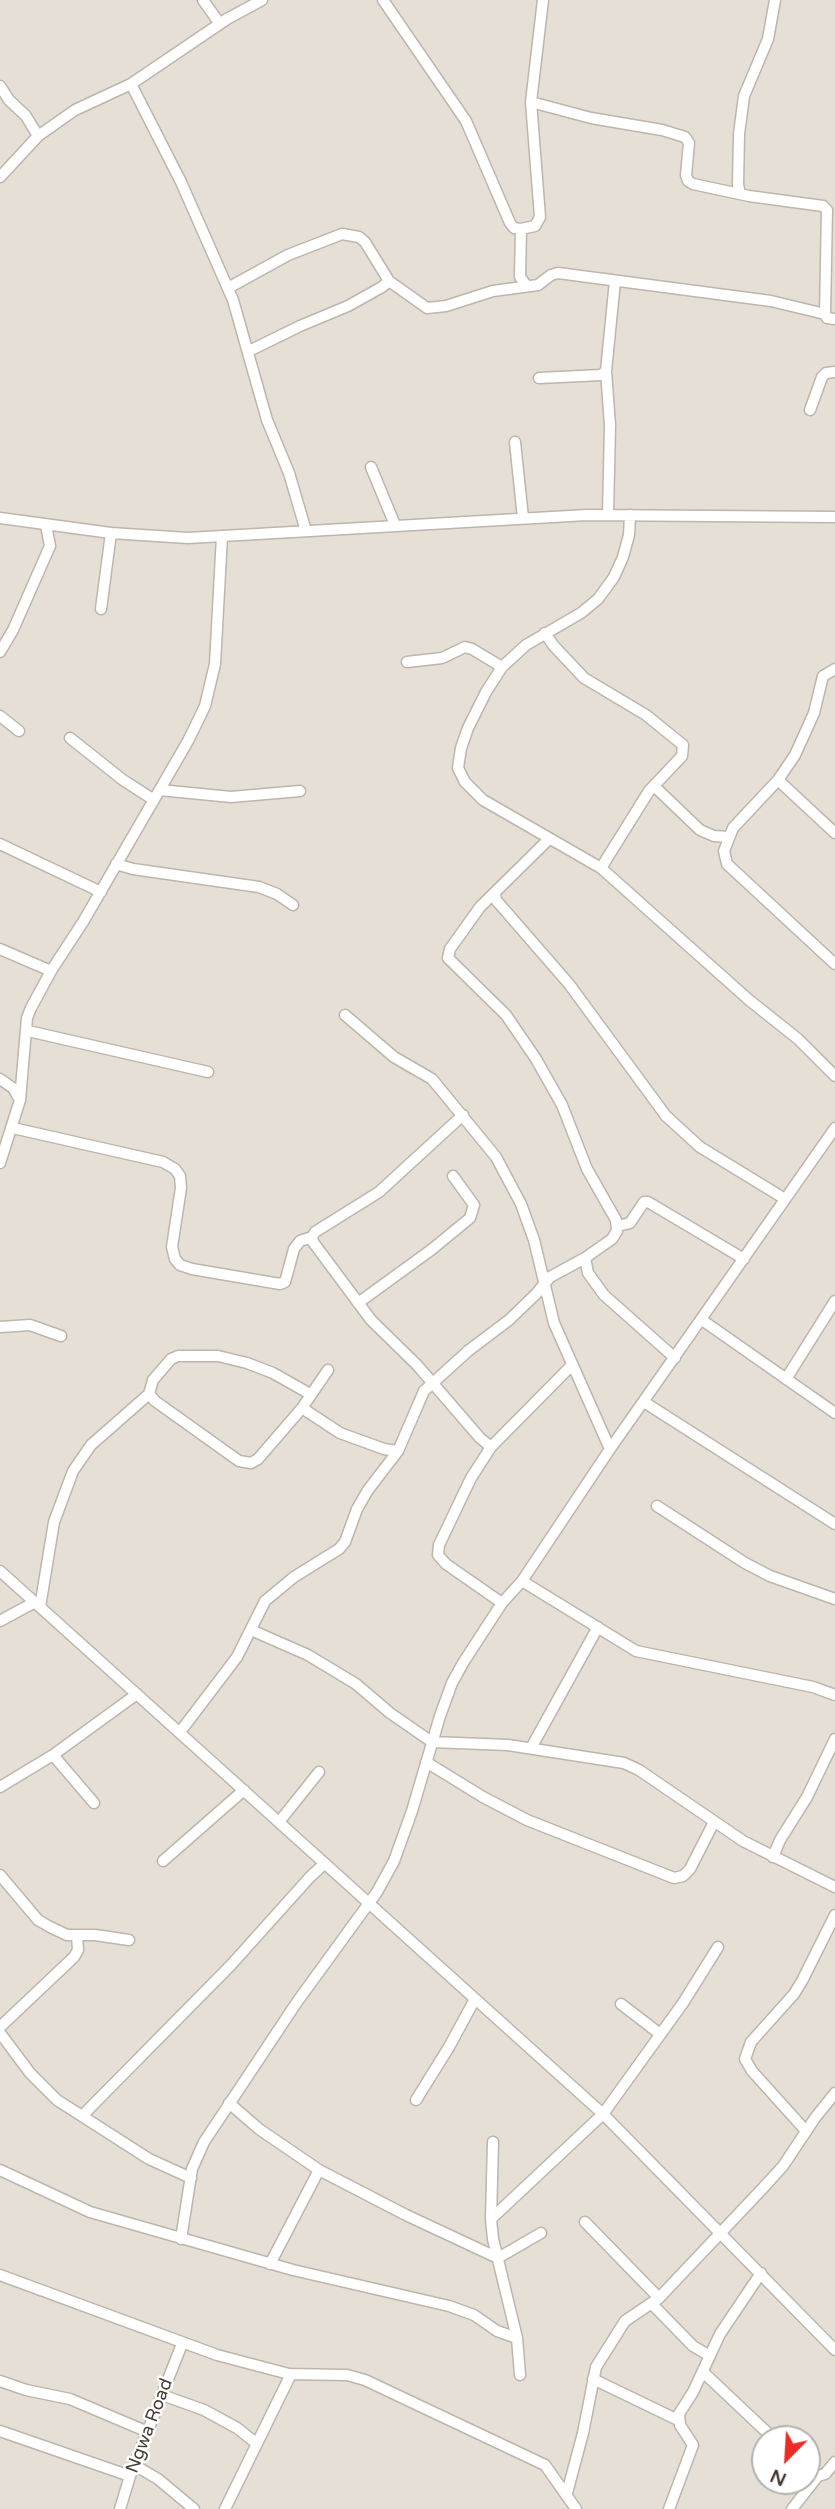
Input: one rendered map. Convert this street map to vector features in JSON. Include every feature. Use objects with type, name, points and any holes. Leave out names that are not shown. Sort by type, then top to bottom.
[{"type":"street","points":[[203,0],[220,24]]},
{"type":"street","points":[[2,171],[38,136],[75,110],[131,84],[220,24],[262,0]]},
{"type":"street","points":[[383,0],[466,121],[510,223],[514,228],[521,229],[535,226],[540,217],[531,102],[543,0]]},
{"type":"street","points":[[740,193],[739,134],[744,96],[768,39],[775,0]]},
{"type":"street","points":[[131,84],[181,182],[228,288],[249,351],[267,420],[289,473],[306,531]]},
{"type":"street","points":[[0,86],[9,100],[26,116],[38,136]]},
{"type":"street","points":[[228,288],[288,255],[342,234],[359,237],[365,242],[389,281],[421,304],[432,308],[493,291],[538,285],[558,273],[771,301],[830,316],[827,210],[819,204],[749,196],[693,184],[688,181],[686,175],[689,143],[685,136],[591,118],[531,102]]},
{"type":"street","points":[[521,229],[520,277],[526,285]]},
{"type":"street","points":[[249,351],[348,306],[389,281]]},
{"type":"street","points":[[608,515],[610,425],[606,371],[615,281]]},
{"type":"street","points":[[539,377],[594,375],[606,371]]},
{"type":"street","points":[[810,410],[822,377],[826,373],[835,372]]},
{"type":"street","points":[[515,442],[523,518]]},
{"type":"street","points":[[371,467],[395,525]]},
{"type":"street","points":[[0,518],[111,533],[188,538],[608,515],[835,517]]},
{"type":"street","points":[[630,515],[624,557],[614,577],[598,599],[581,613],[526,645],[502,667],[468,728],[458,768],[465,782],[484,800],[601,868],[749,1000],[798,1039],[835,1076]]},
{"type":"street","points":[[0,652],[13,630],[50,546],[46,525]]},
{"type":"street","points":[[101,610],[111,533]]},
{"type":"street","points":[[1,1157],[13,1128],[20,1100],[28,1031],[27,1018],[31,1007],[101,892],[205,706],[215,664],[222,536]]},
{"type":"street","points":[[545,633],[584,678],[646,715],[680,741],[684,748],[682,756],[654,786],[601,868]]},
{"type":"street","points":[[407,662],[442,658],[465,647],[502,667]]},
{"type":"street","points":[[835,669],[823,676],[814,713],[795,755],[778,780],[733,828],[724,851],[727,864],[835,964]]},
{"type":"street","points":[[0,716],[19,731]]},
{"type":"street","points":[[70,738],[123,780],[157,795],[231,797],[300,791]]},
{"type":"street","points":[[778,780],[835,833]]},
{"type":"street","points":[[654,786],[700,830],[713,836],[728,837]]},
{"type":"street","points":[[549,839],[480,907],[450,949],[448,958],[506,1015],[536,1059],[562,1105],[587,1169],[618,1226]]},
{"type":"street","points":[[0,844],[101,892]]},
{"type":"street","points":[[116,864],[133,869],[259,887],[277,894],[293,905]]},
{"type":"street","points":[[495,894],[496,900],[569,984],[666,1116],[700,1147],[785,1199]]},
{"type":"street","points":[[0,949],[51,971]]},
{"type":"street","points":[[345,1015],[394,1056],[432,1079],[496,1157],[515,1192],[534,1240],[554,1324],[610,1449]]},
{"type":"street","points":[[28,1031],[208,1072]]},
{"type":"street","points":[[0,1079],[13,1088],[20,1100]]},
{"type":"street","points":[[13,1128],[163,1162],[175,1169],[180,1176],[181,1188],[172,1247],[175,1259],[180,1265],[280,1284],[285,1282],[296,1245],[300,1241],[312,1237],[315,1232],[379,1192],[463,1115]]},
{"type":"street","points":[[181,2239],[197,2155],[297,2002],[369,1904],[394,1861],[452,1683],[502,1603],[522,1581],[610,1449],[835,1128]]},
{"type":"street","points":[[358,1303],[470,1219],[474,1205],[453,1176]]},
{"type":"street","points":[[618,1226],[630,1223],[643,1202],[648,1202],[744,1259]]},
{"type":"street","points":[[180,1732],[237,1657],[265,1601],[294,1577],[339,1549],[345,1542],[357,1509],[368,1490],[390,1465],[418,1402],[432,1382],[509,1320],[550,1277],[612,1239],[618,1226]]},
{"type":"street","points":[[312,1237],[371,1320],[491,1447]]},
{"type":"street","points":[[585,1258],[588,1273],[604,1295],[675,1358]]},
{"type":"street","points":[[786,1379],[835,1301]]},
{"type":"street","points":[[702,1320],[835,1413]]},
{"type":"street","points":[[0,1327],[30,1325],[61,1336]]},
{"type":"street","points":[[37,1605],[54,1522],[73,1471],[91,1445],[149,1394],[153,1380],[171,1359],[178,1356],[218,1356],[247,1363],[273,1373],[310,1394]]},
{"type":"street","points":[[502,1603],[446,1564],[438,1555],[439,1545],[471,1478],[491,1447],[572,1365]]},
{"type":"street","points":[[149,1394],[239,1461],[251,1463],[258,1459],[302,1408],[328,1370]]},
{"type":"street","points":[[644,1402],[835,1524]]},
{"type":"street","points":[[302,1408],[340,1433],[384,1449],[398,1451]]},
{"type":"street","points":[[657,1506],[745,1563],[770,1576],[835,1599]]},
{"type":"street","points":[[0,1571],[603,2114],[722,2232],[835,2350]]},
{"type":"street","points":[[522,1581],[636,1651],[813,1686],[835,1695]]},
{"type":"street","points":[[0,1621],[37,1605]]},
{"type":"street","points":[[531,1748],[598,1627]]},
{"type":"street","points":[[251,1630],[309,1655],[356,1684],[390,1713],[432,1742],[531,1748],[624,1763],[773,1857],[835,1887]]},
{"type":"street","points":[[0,1787],[53,1755],[137,1694]]},
{"type":"street","points":[[773,1857],[780,1840],[807,1797],[835,1739]]},
{"type":"street","points":[[53,1755],[94,1803]]},
{"type":"street","points":[[426,1762],[527,1820],[674,1878],[690,1870],[714,1822]]},
{"type":"street","points":[[279,1822],[319,1772]]},
{"type":"street","points":[[163,1861],[244,1790]]},
{"type":"street","points":[[82,2116],[232,1965],[324,1864]]},
{"type":"street","points":[[0,1875],[38,1920],[67,1935],[129,1940]]},
{"type":"street","points":[[806,2131],[752,2071],[745,2059],[751,2042],[798,1988],[835,1915]]},
{"type":"street","points":[[0,2027],[74,1957],[78,1950],[77,1935]]},
{"type":"street","points":[[491,2220],[603,2114],[718,1947]]},
{"type":"street","points":[[416,2100],[475,1998]]},
{"type":"street","points":[[621,2004],[660,2034]]},
{"type":"street","points":[[0,2033],[44,2088],[57,2100],[149,2159],[191,2178]]},
{"type":"street","points":[[567,2493],[583,2433],[593,2379],[603,2353],[625,2321],[655,2301],[783,2166],[835,2093]]},
{"type":"street","points":[[229,2103],[259,2129],[319,2170],[405,2215],[498,2258]]},
{"type":"street","points":[[493,2142],[491,2220],[517,2338],[520,2375]]},
{"type":"street","points":[[0,2170],[74,2206],[270,2264],[449,2306],[474,2315],[504,2334],[517,2338]]},
{"type":"street","points":[[270,2264],[319,2170]]},
{"type":"street","points":[[585,2222],[693,2346],[710,2356]]},
{"type":"street","points":[[498,2258],[541,2233]]},
{"type":"street","points":[[678,2420],[736,2308],[761,2273]]},
{"type":"street","points":[[0,2275],[182,2344],[291,2374],[347,2375],[365,2380],[545,2465],[576,2509]]},
{"type":"street","points":[[823,2336],[835,2333]]},
{"type":"street","name":"Ngwa Road","points":[[120,2509],[132,2471],[182,2344]]},
{"type":"street","points":[[703,2372],[759,2425]]},
{"type":"street","points":[[225,2509],[291,2374]]},
{"type":"street","points":[[593,2379],[678,2420],[693,2445],[669,2509]]},
{"type":"street","points":[[0,2381],[26,2390],[70,2399],[148,2432]]},
{"type":"street","points":[[162,2395],[204,2410],[237,2428],[256,2443]]},
{"type":"street","points":[[0,2431],[158,2479],[194,2509]]},
{"type":"street","points":[[821,2475],[835,2462]]},
{"type":"street","points":[[792,2509],[803,2495]]},
{"type":"shaded area","points":[[0,0],[835,0],[835,2509],[0,2509]]}]
